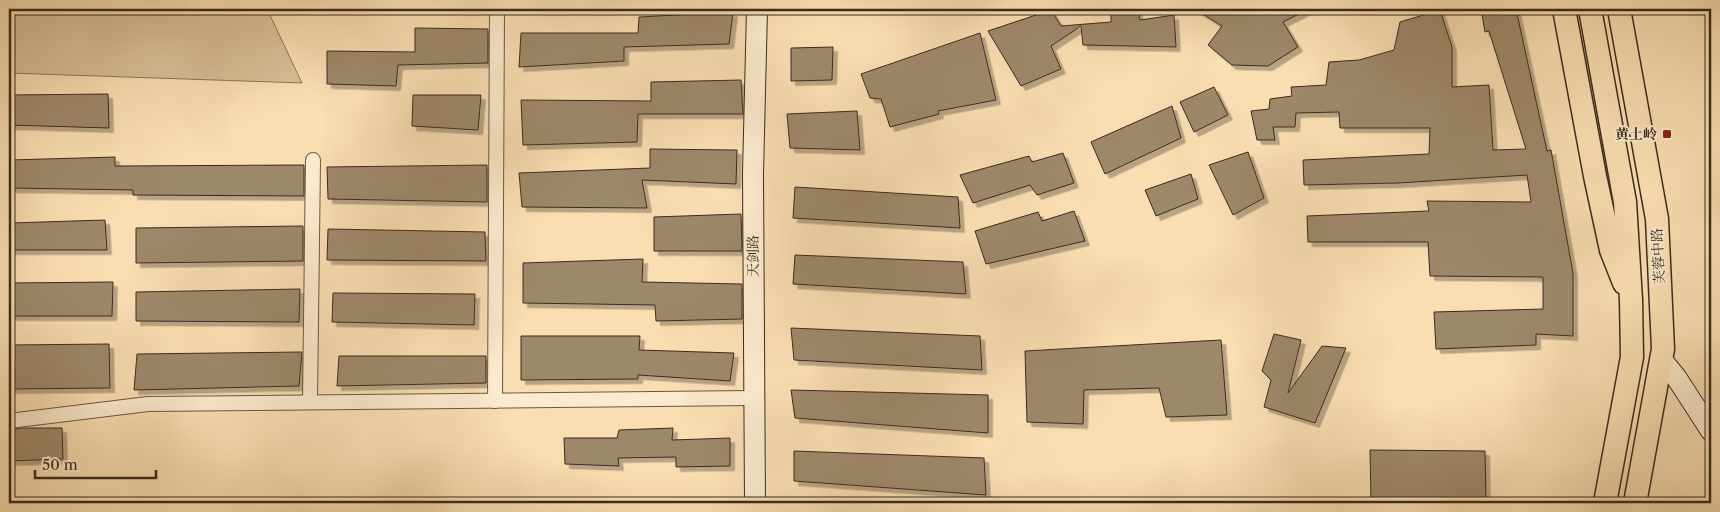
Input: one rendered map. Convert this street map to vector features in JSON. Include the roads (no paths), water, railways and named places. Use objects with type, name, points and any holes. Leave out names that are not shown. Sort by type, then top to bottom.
[{"type":"main road","points":[[1564,9],[1595,176],[1611,250],[1631,300]]},
{"type":"main road","points":[[1590,9],[1625,202],[1631,300],[1632,357],[1604,503]]},
{"type":"main road","name":"芙蓉中路","points":[[1619,9],[1657,219],[1662,360],[1635,503]]},
{"type":"street","points":[[495,401],[497,9]]},
{"type":"street","name":"天剑路","points":[[755,503],[752,398],[753,174],[757,9]]},
{"type":"street","points":[[310,402],[313,160]]},
{"type":"street","points":[[1662,360],[1676,377],[1711,431]]},
{"type":"street","points":[[9,422],[148,404],[752,398]]},
{"type":"place","name":"黄土岭","points":[[1667,134]]}]
